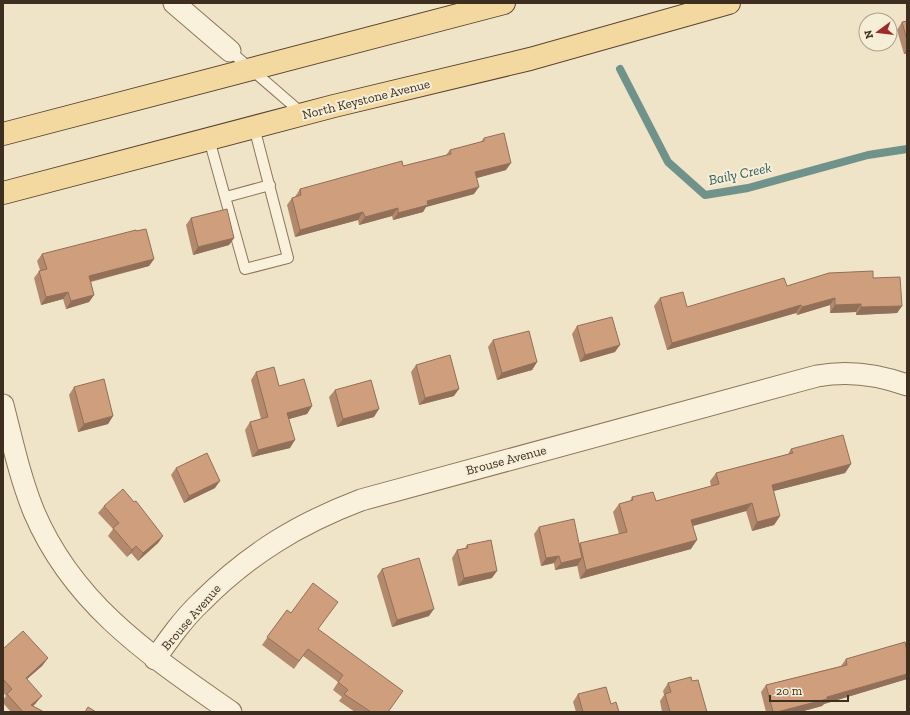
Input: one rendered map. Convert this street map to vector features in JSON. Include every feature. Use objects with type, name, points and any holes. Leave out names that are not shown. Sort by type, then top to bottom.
[{"type":"main road","points":[[3,134],[504,3]]},
{"type":"main road","name":"North Keystone Avenue","points":[[3,193],[303,114],[530,59],[649,27],[729,3]]},
{"type":"street","points":[[174,3],[230,51]]},
{"type":"street","name":"Brouse Avenue","points":[[155,659],[200,602],[255,554],[286,534],[318,517],[361,500],[817,376],[856,372],[879,375],[907,385]]},
{"type":"street","points":[[3,405],[28,496],[34,512],[53,549],[74,581],[92,603],[133,641],[155,659],[231,712]]},
{"type":"lane","points":[[230,51],[303,114]]},
{"type":"lane","points":[[209,139],[245,270],[288,258],[254,127]]},
{"type":"lane","points":[[226,197],[270,185]]},
{"type":"building","points":[[907,21],[907,40],[902,22]]},
{"type":"building","points":[[504,133],[511,163],[475,172],[479,187],[427,201],[428,205],[398,213],[398,208],[365,217],[363,212],[300,230],[292,198],[301,195],[300,189],[402,161],[403,166],[451,154],[450,150],[484,141],[484,138]]},
{"type":"building","points":[[227,209],[234,238],[198,247],[191,218]]},
{"type":"building","points":[[146,229],[154,259],[89,276],[94,295],[71,301],[68,292],[46,297],[39,271],[47,269],[42,254],[136,230]]},
{"type":"building","points":[[873,271],[873,278],[900,277],[902,306],[861,307],[861,304],[835,305],[835,298],[802,307],[801,305],[672,343],[660,298],[683,292],[687,307],[784,278],[787,286],[829,273]]},
{"type":"building","points":[[612,317],[620,345],[585,355],[577,326]]},
{"type":"building","points":[[529,331],[537,362],[502,373],[493,340]]},
{"type":"building","points":[[450,355],[459,389],[425,398],[416,365]]},
{"type":"building","points":[[274,367],[279,386],[304,379],[312,406],[287,413],[295,440],[258,450],[250,422],[268,417],[256,372]]},
{"type":"building","points":[[104,379],[113,416],[84,424],[74,387]]},
{"type":"building","points":[[371,380],[379,409],[343,419],[335,390]]},
{"type":"building","points":[[843,435],[851,464],[772,485],[780,516],[757,522],[752,503],[691,520],[697,540],[586,570],[580,543],[627,532],[619,504],[633,500],[632,497],[653,492],[656,501],[719,484],[716,473],[793,453],[791,449]]},
{"type":"building","points":[[207,453],[220,481],[189,496],[176,468]]},
{"type":"building","points":[[123,489],[134,502],[136,501],[163,536],[143,553],[136,546],[132,550],[113,528],[119,523],[104,506]]},
{"type":"building","points":[[574,519],[582,558],[561,563],[559,556],[546,558],[539,527]]},
{"type":"building","points":[[491,540],[497,571],[464,578],[457,550],[468,548],[467,545]]},
{"type":"building","points":[[419,558],[434,609],[397,620],[382,569]]},
{"type":"building","points":[[313,583],[338,602],[318,629],[403,691],[388,712],[371,712],[344,694],[348,690],[338,682],[343,675],[308,649],[299,661],[267,637],[287,610],[291,613]]},
{"type":"building","points":[[23,631],[48,658],[26,678],[42,696],[31,705],[44,712],[23,712],[7,694],[12,689],[3,679],[3,649]]},
{"type":"building","points":[[905,642],[907,651],[907,674],[827,697],[827,699],[773,712],[766,685],[847,665],[846,659]]},
{"type":"building","points":[[691,677],[692,681],[698,680],[707,712],[670,712],[665,694],[671,692],[668,683]]},
{"type":"building","points":[[606,687],[611,704],[616,702],[619,712],[583,712],[578,694]]},
{"type":"building","points":[[88,707],[96,712],[85,712]]},
{"type":"waterway","name":"Baily Creek","points":[[620,69],[668,162],[705,195],[748,188],[868,155],[907,149]]}]
